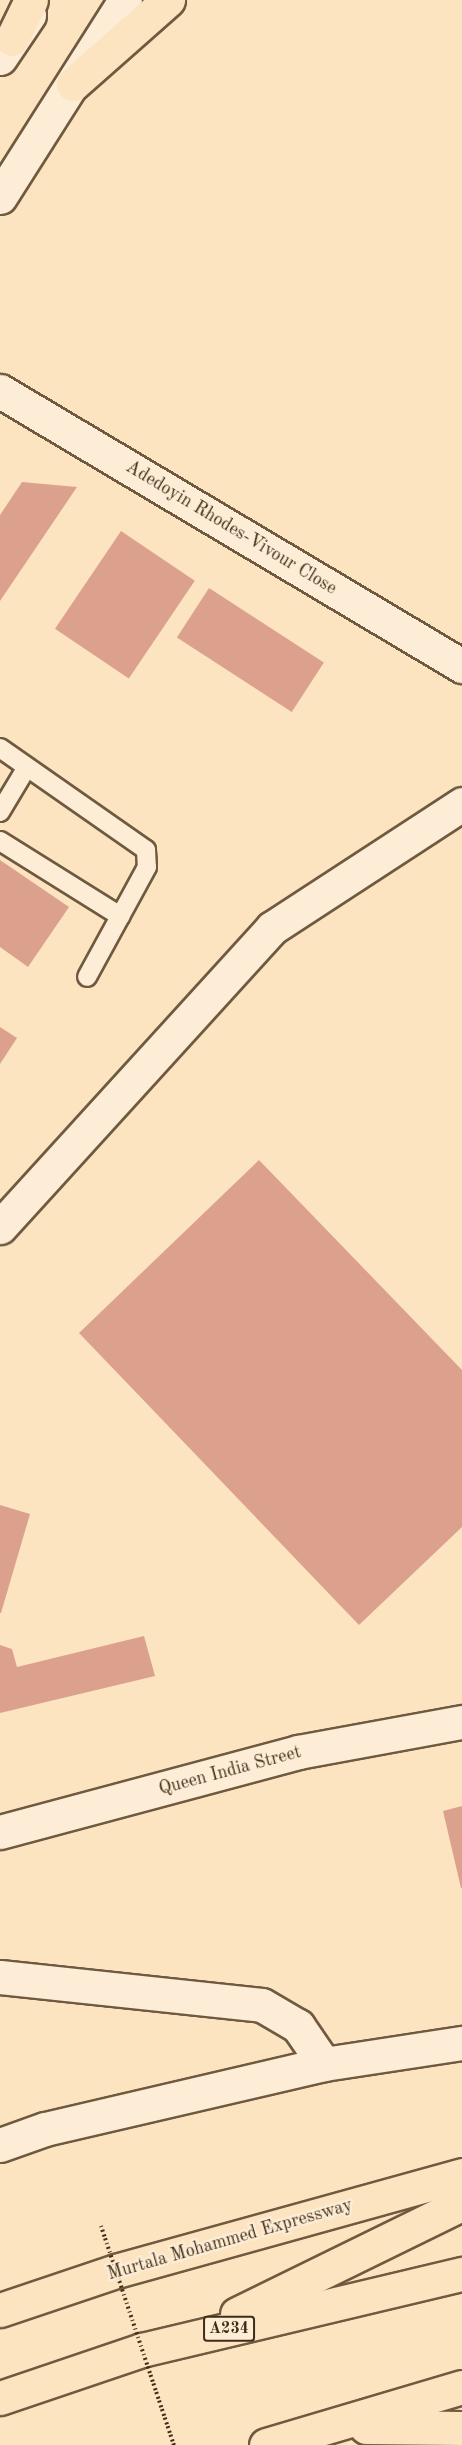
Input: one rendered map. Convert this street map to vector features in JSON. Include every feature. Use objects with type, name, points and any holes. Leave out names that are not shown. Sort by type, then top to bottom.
[{"type":"highway","points":[[6,48],[31,0]]},
{"type":"highway","points":[[73,84],[168,0]]},
{"type":"highway","name":"Murtala Mohammed Expressway","points":[[0,2310],[116,2271],[462,2175]]},
{"type":"highway","points":[[186,2340],[462,2204]]},
{"type":"highway","name":"A234","points":[[0,2398],[142,2350],[462,2274]]},
{"type":"highway","points":[[266,2445],[462,2387]]},
{"type":"highway","points":[[334,2426],[462,2428]]},
{"type":"street","points":[[6,48],[40,0]]},
{"type":"street","points":[[0,197],[125,0]]},
{"type":"street","name":"Adedoyin Rhodes-Vivour Close","points":[[0,391],[462,666]]},
{"type":"street","points":[[0,1227],[272,928],[462,804]]},
{"type":"street","name":"Queen India Street","points":[[0,1832],[298,1752],[462,1722]]},
{"type":"street","points":[[0,1977],[262,2005],[298,2026],[324,2064]]},
{"type":"street","points":[[0,2145],[45,2129],[324,2064],[462,2043]]},
{"type":"lane","points":[[0,748],[146,850],[147,867],[87,976]]},
{"type":"lane","points":[[0,812],[27,767]]},
{"type":"lane","points":[[0,840],[120,916]]},
{"type":"path","points":[[101,2226],[174,2445]]},
{"type":"building","points":[[22,482],[77,487],[0,601],[0,515]]},
{"type":"building","points":[[121,531],[195,581],[129,679],[55,629]]},
{"type":"building","points":[[209,588],[324,663],[292,712],[177,637]]},
{"type":"building","points":[[0,860],[69,907],[28,967],[0,947]]},
{"type":"building","points":[[0,1027],[17,1038],[0,1064]]},
{"type":"building","points":[[259,1160],[462,1370],[462,1527],[359,1625],[79,1333]]},
{"type":"building","points":[[0,1505],[30,1514],[1,1613],[0,1613]]},
{"type":"building","points":[[144,1636],[155,1676],[0,1713],[0,1645],[12,1649],[17,1667]]},
{"type":"building","points":[[462,1806],[462,1888],[461,1888],[443,1811]]}]
